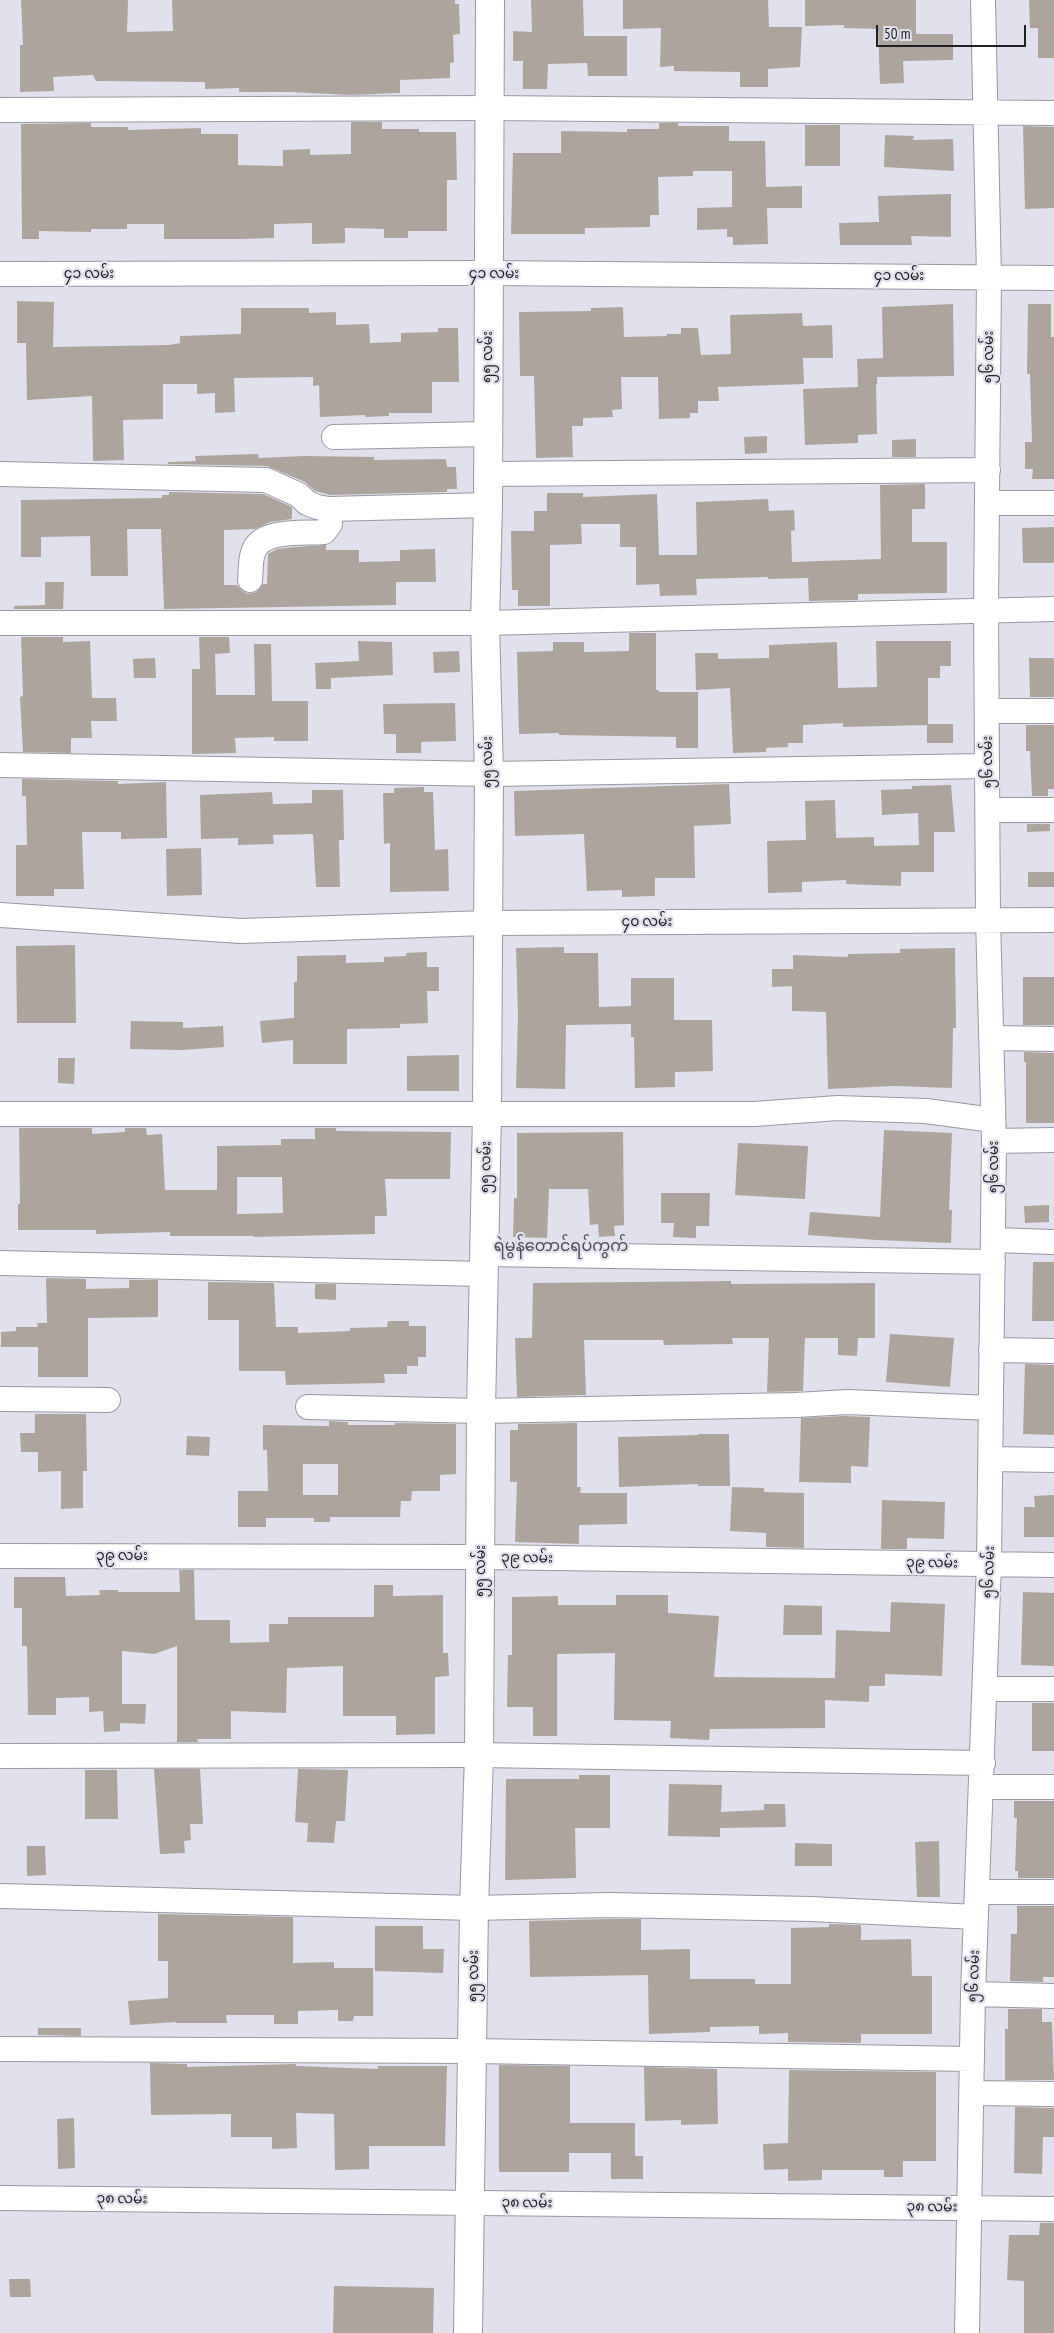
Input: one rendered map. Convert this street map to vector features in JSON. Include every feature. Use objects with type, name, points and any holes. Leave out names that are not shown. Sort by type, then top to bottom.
[{"type":"main road","name":"၅၅ လမ်း","points":[[468,2333],[472,2202],[474,1908],[479,1755],[481,1411],[487,1112],[488,774],[485,623],[488,505],[488,108],[490,0]]},
{"type":"street","name":"၅၆ လမ်း","points":[[967,2333],[973,1994],[983,1763],[992,1459],[991,1350],[994,1131],[988,919],[986,609],[989,277],[983,0]]},
{"type":"street","points":[[0,110],[488,108],[1054,112]]},
{"type":"street","name":"၄၁ လမ်း","points":[[0,274],[488,273],[1054,278]]},
{"type":"street","points":[[334,437],[488,434]]},
{"type":"street","points":[[487,474],[988,470]]},
{"type":"street","points":[[0,474],[266,480],[299,495],[307,503],[329,509],[488,505]]},
{"type":"street","points":[[988,503],[1054,503]]},
{"type":"street","points":[[250,580],[253,552],[258,545],[276,534],[324,532],[330,524],[329,509]]},
{"type":"street","points":[[0,623],[485,623],[986,609],[1054,609]]},
{"type":"street","points":[[987,711],[1054,711]]},
{"type":"street","points":[[0,765],[488,774],[987,766]]},
{"type":"street","points":[[988,810],[1054,810]]},
{"type":"street","name":"၄၀ လမ်း","points":[[0,915],[241,931],[487,923],[1054,920]]},
{"type":"street","points":[[992,1038],[1054,1039]]},
{"type":"street","points":[[0,1114],[487,1112],[754,1114],[838,1108],[926,1111],[994,1131],[1054,1140]]},
{"type":"street","points":[[0,1263],[485,1264],[993,1251],[1054,1242]]},
{"type":"street","points":[[991,1350],[1054,1351]]},
{"type":"street","points":[[0,1399],[108,1400]]},
{"type":"street","points":[[308,1407],[481,1411],[796,1405],[848,1402],[991,1408]]},
{"type":"street","points":[[992,1459],[1054,1460]]},
{"type":"street","name":"၃၉ လမ်း","points":[[0,1556],[481,1557],[1054,1565]]},
{"type":"street","points":[[985,1689],[1054,1689]]},
{"type":"street","points":[[0,1756],[479,1755],[983,1763]]},
{"type":"street","points":[[982,1786],[1054,1787]]},
{"type":"street","points":[[976,1892],[1054,1892]]},
{"type":"street","points":[[0,1896],[474,1908],[609,1905],[811,1909],[976,1917]]},
{"type":"street","points":[[973,1994],[1054,1996]]},
{"type":"street","points":[[0,2049],[473,2051],[972,2059]]},
{"type":"street","points":[[972,2093],[1054,2094]]},
{"type":"street","name":"၃၈ လမ်း","points":[[0,2198],[1054,2209]]},
{"type":"building","points":[[21,0],[128,0],[127,32],[173,31],[172,0],[455,0],[455,4],[459,4],[460,34],[453,35],[454,62],[450,63],[450,78],[400,80],[400,93],[350,95],[239,92],[239,88],[205,89],[205,82],[96,81],[93,75],[53,77],[54,91],[20,92],[20,45],[23,45]]},
{"type":"building","points":[[531,0],[583,0],[584,36],[627,36],[627,76],[588,76],[587,63],[548,64],[547,89],[523,89],[523,61],[513,61],[513,31],[532,32]]},
{"type":"building","points":[[623,0],[768,0],[769,27],[802,27],[800,67],[768,69],[768,87],[740,87],[740,72],[674,71],[674,66],[660,67],[661,28],[623,29]]},
{"type":"building","points":[[805,0],[916,0],[916,34],[953,34],[953,60],[903,61],[904,83],[880,84],[878,29],[844,28],[844,25],[805,26]]},
{"type":"building","points":[[1029,0],[1054,0],[1054,58],[1038,58],[1038,28],[1030,28]]},
{"type":"building","points":[[351,122],[382,122],[382,129],[456,132],[457,180],[447,180],[447,231],[408,231],[408,238],[384,238],[384,229],[345,228],[345,243],[312,244],[312,223],[274,224],[274,238],[240,239],[164,239],[164,224],[127,224],[127,229],[91,229],[91,232],[39,231],[39,239],[22,239],[21,124],[91,123],[91,127],[128,127],[128,130],[201,128],[201,134],[238,134],[238,165],[283,166],[283,150],[310,149],[310,155],[351,154]]},
{"type":"building","points":[[659,123],[678,123],[678,126],[729,126],[729,141],[765,141],[766,187],[802,186],[802,208],[767,208],[768,244],[733,245],[733,237],[727,237],[727,229],[697,230],[697,208],[732,207],[732,171],[693,171],[693,176],[658,177],[659,215],[650,215],[650,227],[585,228],[585,234],[511,234],[513,153],[561,153],[561,131],[627,132],[627,129],[659,129]]},
{"type":"building","points":[[805,125],[840,125],[840,166],[805,166]]},
{"type":"building","points":[[1023,126],[1054,127],[1054,208],[1025,209]]},
{"type":"building","points":[[885,135],[914,136],[913,140],[953,139],[954,171],[884,167]]},
{"type":"building","points":[[951,194],[951,237],[911,236],[912,245],[840,245],[839,223],[879,222],[878,196]]},
{"type":"building","points":[[17,301],[54,302],[53,347],[169,345],[180,343],[180,336],[241,334],[241,308],[309,308],[309,313],[336,312],[336,325],[369,324],[370,343],[401,342],[401,333],[438,332],[438,328],[458,328],[459,382],[432,382],[432,413],[389,413],[389,416],[365,417],[365,415],[320,417],[319,385],[313,386],[313,377],[234,378],[235,412],[215,413],[215,393],[197,394],[197,384],[163,384],[163,419],[123,420],[124,460],[93,461],[92,396],[27,400],[26,343],[17,343]]},
{"type":"building","points":[[953,304],[954,376],[877,377],[877,434],[858,435],[858,443],[805,445],[803,389],[858,387],[857,359],[883,358],[882,307]]},
{"type":"building","points":[[1028,304],[1051,304],[1051,337],[1054,337],[1054,479],[1032,479],[1033,469],[1025,469],[1025,442],[1032,442],[1030,374],[1027,374]]},
{"type":"building","points":[[623,307],[624,337],[667,336],[667,334],[681,334],[681,328],[698,328],[701,355],[731,354],[730,315],[802,313],[803,326],[832,325],[833,358],[803,358],[804,384],[718,387],[719,401],[698,401],[698,413],[690,413],[690,418],[659,419],[658,377],[621,377],[622,409],[612,410],[613,417],[583,418],[583,426],[572,426],[573,457],[536,458],[534,376],[520,376],[519,312],[591,311],[591,308]]},
{"type":"building","points":[[767,436],[767,453],[745,454],[744,437]]},
{"type":"building","points":[[916,439],[916,457],[892,457],[892,440]]},
{"type":"building","points":[[258,454],[259,458],[303,456],[374,457],[374,460],[446,459],[447,467],[456,467],[457,489],[447,489],[447,492],[330,495],[315,491],[305,482],[267,466],[168,464],[168,462],[196,461],[195,456]]},
{"type":"building","points":[[925,484],[925,509],[912,509],[912,542],[947,542],[947,593],[858,594],[858,600],[809,601],[808,578],[768,579],[768,577],[696,579],[697,595],[660,596],[659,584],[636,585],[636,547],[620,547],[620,524],[581,524],[582,544],[550,545],[550,606],[518,606],[518,590],[512,590],[511,531],[534,531],[534,511],[547,511],[547,493],[583,493],[583,497],[657,494],[659,555],[697,555],[696,502],[768,499],[769,511],[794,510],[795,530],[791,531],[792,562],[881,559],[880,485]]},
{"type":"building","points":[[169,492],[263,494],[292,507],[292,519],[270,522],[255,529],[224,530],[224,585],[237,585],[248,594],[256,592],[263,584],[267,584],[268,554],[277,549],[326,545],[326,550],[359,550],[359,562],[400,561],[400,550],[435,549],[436,582],[396,582],[396,605],[164,609],[161,529],[127,529],[128,576],[91,576],[90,536],[41,537],[41,557],[21,557],[21,500],[162,498],[162,495],[169,495]]},
{"type":"building","points":[[1054,527],[1054,563],[1023,563],[1022,528]]},
{"type":"building","points":[[45,582],[64,582],[63,609],[14,609],[14,606],[45,605]]},
{"type":"building","points":[[629,633],[656,633],[656,690],[659,690],[659,692],[698,692],[698,748],[676,748],[676,737],[559,735],[559,733],[519,734],[517,652],[553,651],[553,642],[584,642],[584,652],[629,651]]},
{"type":"building","points":[[21,637],[63,637],[63,642],[90,641],[92,698],[116,698],[117,721],[91,721],[92,738],[71,738],[71,753],[23,752],[20,697],[23,696]]},
{"type":"building","points":[[199,637],[229,637],[230,653],[215,654],[216,695],[255,695],[254,644],[271,644],[272,701],[308,701],[308,741],[274,741],[274,737],[235,738],[236,753],[192,754],[192,669],[200,669]]},
{"type":"building","points":[[358,641],[392,642],[393,675],[331,678],[331,689],[316,689],[315,663],[359,661]]},
{"type":"building","points":[[876,641],[951,641],[951,666],[940,666],[940,678],[928,678],[928,724],[953,724],[953,743],[927,743],[927,725],[843,727],[843,723],[803,725],[803,743],[788,743],[788,747],[766,748],[766,752],[733,753],[730,688],[696,690],[695,653],[718,653],[718,659],[769,658],[769,645],[837,642],[838,688],[877,687]]},
{"type":"building","points":[[459,651],[460,672],[434,673],[433,652]]},
{"type":"building","points":[[155,658],[156,678],[134,678],[133,659]]},
{"type":"building","points":[[1029,658],[1054,658],[1054,697],[1030,697]]},
{"type":"building","points":[[455,703],[456,741],[421,742],[421,753],[396,753],[396,734],[384,734],[383,704]]},
{"type":"building","points":[[1026,725],[1054,725],[1054,789],[1048,789],[1048,796],[1032,796],[1030,751],[1026,751]]},
{"type":"building","points":[[22,779],[118,781],[118,784],[166,782],[167,838],[121,839],[121,832],[82,832],[84,889],[54,889],[54,896],[16,896],[16,845],[27,845],[26,796],[22,796]]},
{"type":"building","points":[[729,784],[731,824],[694,826],[695,878],[655,878],[655,896],[622,897],[622,890],[587,891],[584,834],[515,836],[514,791]]},
{"type":"building","points":[[951,785],[955,832],[934,832],[934,872],[901,872],[901,886],[846,884],[846,880],[802,882],[802,892],[768,893],[767,841],[806,840],[805,801],[835,800],[836,838],[874,837],[874,846],[919,845],[918,813],[882,815],[881,790],[912,789],[912,786]]},
{"type":"building","points":[[424,787],[424,792],[433,792],[435,850],[448,849],[449,891],[390,892],[390,843],[384,844],[383,793],[394,793],[394,788]]},
{"type":"building","points":[[312,790],[343,790],[344,840],[339,840],[340,887],[316,887],[313,834],[273,835],[274,844],[238,845],[238,838],[201,839],[200,795],[272,792],[273,804],[312,803]]},
{"type":"building","points":[[1027,824],[1050,824],[1050,831],[1027,832]]},
{"type":"building","points":[[201,848],[202,895],[167,896],[166,849]]},
{"type":"building","points":[[1028,872],[1054,872],[1054,887],[1028,887]]},
{"type":"building","points":[[75,945],[76,1023],[17,1023],[16,946]]},
{"type":"building","points":[[564,947],[564,953],[598,953],[599,1007],[631,1006],[631,978],[674,978],[674,1020],[712,1020],[713,1071],[675,1072],[675,1087],[635,1088],[634,1037],[631,1037],[631,1024],[566,1025],[565,1089],[516,1088],[518,1016],[516,948]]},
{"type":"building","points":[[955,948],[956,1028],[953,1028],[952,1088],[895,1086],[828,1089],[826,1012],[792,1011],[792,986],[772,987],[772,969],[793,969],[793,955],[848,957],[848,954],[900,953],[900,949]]},
{"type":"building","points":[[427,952],[427,967],[439,967],[439,991],[427,991],[428,1023],[400,1024],[400,1028],[347,1029],[347,1064],[293,1064],[293,1040],[262,1043],[260,1021],[294,1018],[294,982],[297,982],[297,956],[346,955],[346,963],[384,962],[384,957],[406,956],[406,953]]},
{"type":"building","points":[[1023,977],[1054,977],[1054,1025],[1023,1025]]},
{"type":"building","points":[[131,1021],[183,1022],[183,1028],[223,1026],[224,1047],[182,1050],[130,1049]]},
{"type":"building","points":[[1024,1052],[1054,1053],[1054,1123],[1026,1123],[1026,1062],[1024,1062]]},
{"type":"building","points":[[459,1055],[459,1091],[407,1091],[407,1056]]},
{"type":"building","points":[[58,1058],[75,1058],[74,1084],[58,1083]]},
{"type":"building","points":[[19,1128],[92,1128],[92,1134],[125,1132],[125,1128],[146,1128],[147,1135],[162,1134],[165,1190],[217,1190],[217,1146],[281,1145],[281,1139],[315,1139],[315,1128],[336,1128],[336,1131],[451,1132],[450,1179],[385,1179],[387,1216],[375,1216],[375,1234],[254,1237],[170,1236],[170,1232],[96,1234],[96,1230],[18,1230],[18,1204],[20,1204]],"holes":[[[237,1177],[282,1177],[283,1213],[237,1214]]]},
{"type":"building","points":[[884,1130],[952,1133],[949,1210],[952,1210],[951,1243],[808,1235],[810,1212],[880,1217]]},
{"type":"building","points":[[623,1132],[624,1225],[614,1226],[615,1236],[599,1237],[598,1224],[590,1225],[588,1189],[549,1189],[547,1238],[513,1237],[514,1198],[517,1198],[517,1133]]},
{"type":"building","points":[[738,1143],[808,1146],[805,1199],[735,1195]]},
{"type":"building","points":[[661,1193],[710,1193],[709,1226],[696,1226],[696,1238],[673,1237],[674,1223],[661,1223]]},
{"type":"building","points":[[1049,1205],[1049,1222],[1025,1223],[1024,1206]]},
{"type":"building","points":[[1033,1262],[1054,1262],[1054,1321],[1032,1321]]},
{"type":"building","points":[[46,1278],[86,1279],[86,1289],[129,1288],[129,1280],[158,1280],[158,1317],[88,1318],[88,1377],[38,1377],[38,1347],[1,1347],[1,1332],[16,1331],[16,1327],[38,1327],[37,1323],[47,1323]]},
{"type":"building","points":[[731,1281],[731,1284],[875,1283],[875,1338],[858,1338],[857,1356],[838,1355],[838,1338],[805,1338],[803,1391],[767,1392],[769,1338],[732,1338],[733,1344],[664,1345],[663,1340],[584,1340],[586,1395],[517,1397],[515,1338],[532,1338],[533,1283]]},
{"type":"building","points":[[208,1282],[274,1283],[276,1327],[298,1327],[298,1333],[350,1331],[350,1328],[387,1327],[388,1321],[409,1321],[409,1326],[426,1326],[426,1357],[418,1357],[418,1366],[407,1366],[407,1374],[384,1374],[385,1383],[286,1385],[285,1371],[239,1371],[239,1320],[208,1320]]},
{"type":"building","points":[[315,1284],[336,1284],[336,1300],[315,1299]]},
{"type":"building","points":[[890,1334],[954,1338],[950,1387],[886,1382]]},
{"type":"building","points":[[1025,1364],[1054,1365],[1054,1435],[1023,1434]]},
{"type":"building","points":[[35,1414],[86,1414],[87,1471],[83,1471],[83,1508],[61,1509],[61,1471],[38,1472],[38,1452],[21,1452],[20,1433],[35,1433]]},
{"type":"building","points":[[870,1417],[868,1467],[851,1466],[851,1483],[799,1482],[801,1418]]},
{"type":"building","points":[[329,1421],[348,1422],[348,1425],[395,1425],[395,1423],[456,1424],[456,1474],[440,1475],[440,1491],[412,1491],[411,1501],[401,1501],[400,1517],[330,1517],[330,1522],[314,1522],[314,1518],[266,1518],[266,1527],[238,1527],[238,1491],[268,1491],[267,1450],[263,1450],[263,1425],[329,1426]],"holes":[[[303,1464],[338,1464],[338,1495],[303,1495]]]},
{"type":"building","points":[[577,1423],[577,1487],[581,1487],[580,1493],[627,1493],[627,1524],[579,1525],[579,1544],[515,1542],[517,1482],[510,1482],[510,1430],[518,1430],[518,1424]]},
{"type":"building","points":[[729,1434],[730,1486],[698,1486],[698,1484],[619,1487],[618,1437]]},
{"type":"building","points":[[187,1436],[210,1437],[209,1456],[186,1455]]},
{"type":"building","points":[[732,1487],[764,1488],[764,1492],[804,1493],[804,1548],[766,1547],[766,1533],[730,1531]]},
{"type":"building","points":[[1054,1495],[1054,1537],[1024,1537],[1024,1507],[1035,1507],[1034,1496]]},
{"type":"building","points":[[882,1500],[945,1502],[944,1539],[907,1538],[907,1549],[881,1549]]},
{"type":"building","points":[[179,1570],[194,1570],[195,1620],[230,1620],[230,1643],[269,1642],[269,1624],[288,1624],[288,1617],[374,1617],[374,1585],[393,1585],[393,1596],[443,1595],[443,1653],[448,1653],[449,1676],[435,1677],[435,1734],[396,1735],[396,1716],[343,1716],[343,1666],[287,1668],[286,1713],[231,1711],[231,1739],[197,1739],[198,1742],[177,1742],[177,1646],[154,1654],[122,1651],[122,1704],[146,1704],[145,1724],[120,1723],[120,1731],[104,1732],[103,1711],[89,1712],[89,1697],[56,1698],[56,1715],[28,1715],[27,1646],[22,1646],[22,1608],[14,1608],[14,1577],[65,1577],[66,1596],[100,1595],[99,1590],[118,1590],[118,1592],[180,1592]]},
{"type":"building","points":[[1023,1592],[1054,1593],[1054,1666],[1021,1665]]},
{"type":"building","points":[[616,1595],[668,1595],[668,1613],[719,1616],[714,1677],[835,1678],[836,1630],[890,1632],[891,1602],[945,1604],[942,1676],[885,1674],[885,1686],[869,1686],[869,1702],[825,1700],[825,1728],[710,1729],[709,1740],[670,1738],[671,1721],[614,1720],[615,1653],[557,1654],[557,1736],[533,1736],[533,1707],[507,1707],[508,1655],[512,1655],[512,1597],[558,1596],[558,1605],[616,1605]]},
{"type":"building","points":[[784,1605],[822,1606],[822,1635],[783,1635]]},
{"type":"building","points":[[1032,1703],[1054,1703],[1054,1751],[1032,1751]]},
{"type":"building","points":[[154,1769],[200,1769],[203,1824],[190,1824],[191,1840],[184,1841],[185,1853],[160,1854]]},
{"type":"building","points":[[298,1769],[348,1770],[345,1821],[336,1821],[334,1843],[307,1842],[308,1823],[295,1822]]},
{"type":"building","points":[[85,1770],[117,1770],[118,1819],[85,1819]]},
{"type":"building","points":[[579,1775],[610,1775],[610,1828],[575,1828],[576,1878],[505,1880],[506,1779],[579,1779]]},
{"type":"building","points":[[669,1784],[722,1785],[721,1812],[764,1810],[764,1804],[785,1804],[786,1827],[720,1828],[720,1837],[668,1836]]},
{"type":"building","points":[[1014,1801],[1054,1801],[1054,1878],[1018,1878],[1018,1871],[1015,1871],[1017,1818],[1014,1818]]},
{"type":"building","points":[[939,1841],[940,1897],[917,1897],[915,1842]]},
{"type":"building","points":[[795,1843],[832,1844],[832,1866],[795,1866]]},
{"type":"building","points":[[27,1846],[45,1846],[46,1875],[27,1876]]},
{"type":"building","points":[[1017,1906],[1054,1906],[1054,1977],[1043,1977],[1043,1982],[1010,1981],[1011,1934],[1017,1934]]},
{"type":"building","points":[[158,1914],[293,1917],[293,1963],[334,1962],[334,1968],[373,1968],[373,2016],[354,2016],[353,2021],[338,2021],[338,2010],[298,2011],[298,2024],[274,2024],[274,2015],[226,2015],[227,2023],[176,2022],[130,2025],[128,2001],[168,1998],[168,1961],[158,1961]]},
{"type":"building","points":[[641,1919],[641,1950],[690,1949],[690,1979],[755,1979],[755,1984],[791,1984],[791,1928],[829,1927],[829,1924],[861,1925],[861,1940],[911,1939],[912,1976],[932,1976],[932,2034],[861,2034],[861,2043],[788,2042],[788,2033],[759,2034],[759,2026],[710,2027],[710,2032],[649,2034],[648,1975],[530,1977],[529,1921]]},
{"type":"building","points":[[375,1926],[423,1926],[423,1949],[444,1949],[443,1973],[375,1971]]},
{"type":"building","points":[[1008,2009],[1042,2009],[1042,2022],[1052,2022],[1054,2080],[1005,2080],[1005,2029],[1008,2029]]},
{"type":"building","points":[[38,2028],[81,2028],[81,2036],[38,2035]]},
{"type":"building","points":[[150,2063],[187,2064],[187,2067],[296,2064],[296,2066],[378,2069],[378,2066],[447,2066],[445,2146],[369,2146],[369,2169],[335,2170],[334,2114],[296,2113],[297,2148],[272,2149],[272,2137],[231,2137],[231,2114],[151,2115]]},
{"type":"building","points":[[499,2065],[570,2066],[570,2123],[635,2123],[635,2156],[643,2156],[643,2179],[611,2179],[611,2153],[569,2153],[569,2172],[499,2172]]},
{"type":"building","points":[[644,2067],[717,2069],[718,2124],[681,2125],[681,2120],[645,2121]]},
{"type":"building","points":[[789,2070],[936,2072],[936,2161],[903,2161],[903,2177],[884,2177],[884,2170],[822,2170],[822,2180],[788,2181],[788,2169],[764,2170],[763,2144],[788,2143]]},
{"type":"building","points":[[1015,2107],[1054,2108],[1054,2137],[1043,2137],[1042,2174],[1014,2173]]},
{"type":"building","points":[[74,2118],[75,2168],[58,2169],[57,2119]]},
{"type":"building","points":[[1040,2223],[1054,2223],[1054,2333],[1024,2333],[1024,2281],[1007,2280],[1009,2235],[1039,2235]]},
{"type":"building","points":[[9,2279],[30,2279],[31,2297],[10,2297]]},
{"type":"building","points":[[334,2286],[434,2288],[433,2333],[333,2333]]},
{"type":"district","name":"ရဲမွန်တောင်ရပ်ကွက်","points":[[561,1246]]}]
